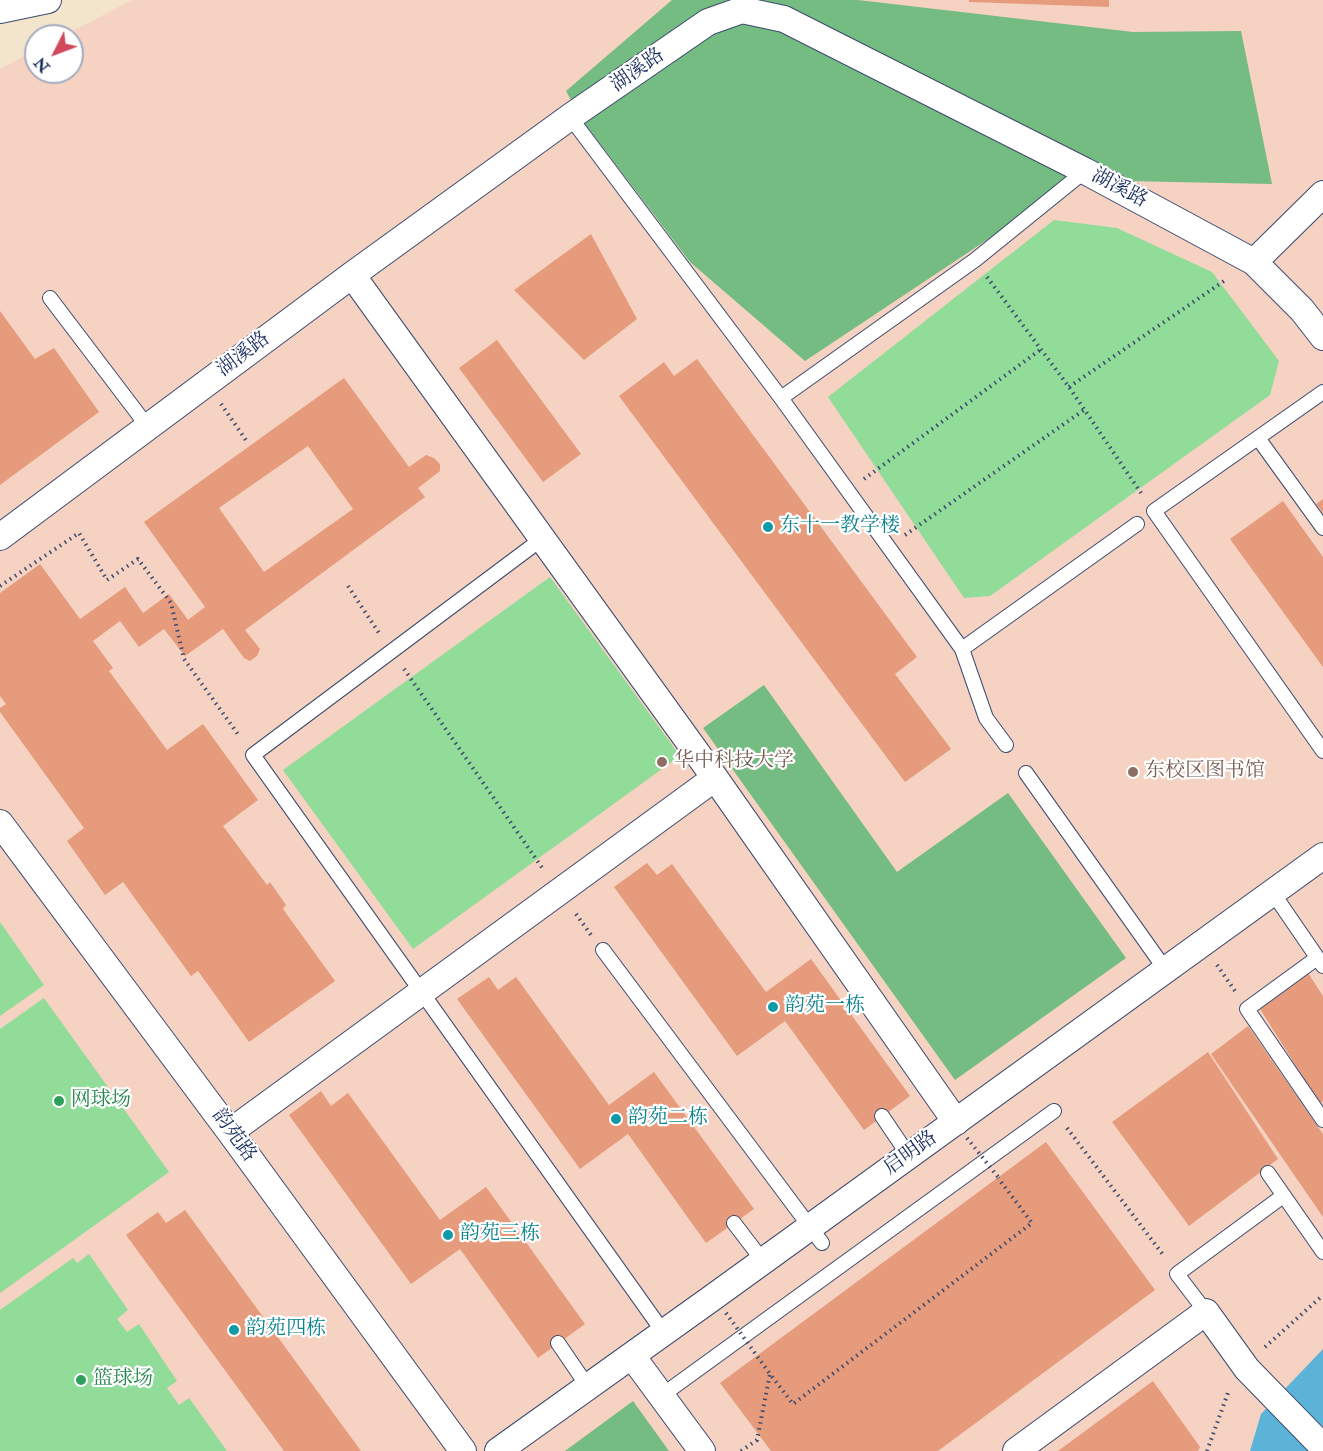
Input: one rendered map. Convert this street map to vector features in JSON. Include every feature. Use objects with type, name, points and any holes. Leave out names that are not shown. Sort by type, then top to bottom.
[{"type":"street","points":[[0,10],[48,0]]},
{"type":"street","name":"湖溪路","points":[[0,537],[352,275],[570,117],[708,22],[742,10],[784,19],[1085,171],[1254,262],[1302,310],[1323,338]]},
{"type":"street","points":[[1254,262],[1323,194]]},
{"type":"street","points":[[352,275],[715,778],[962,1130]]},
{"type":"street","points":[[230,1132],[715,778]]},
{"type":"street","name":"韵苑路","points":[[0,823],[463,1451]]},
{"type":"street","name":"启明路","points":[[498,1451],[764,1261],[817,1235],[909,1156],[962,1130],[1165,969],[1323,856]]},
{"type":"street","points":[[1016,1451],[1206,1312],[1247,1369],[1323,1447]]},
{"type":"street","points":[[632,1356],[702,1451]]},
{"type":"lane","points":[[570,117],[781,398],[962,649],[986,718],[1006,746]]},
{"type":"lane","points":[[781,398],[975,260],[1085,171]]},
{"type":"lane","points":[[50,298],[148,427]]},
{"type":"lane","points":[[1323,392],[1154,511],[1323,751]]},
{"type":"lane","points":[[1258,438],[1323,528]]},
{"type":"lane","points":[[962,649],[1137,524]]},
{"type":"lane","points":[[543,538],[253,754],[664,1333]]},
{"type":"lane","points":[[1026,773],[1165,969]]},
{"type":"lane","points":[[1273,893],[1320,962],[1247,1009],[1323,1120]]},
{"type":"lane","points":[[603,950],[817,1235]]},
{"type":"lane","points":[[661,1396],[1054,1111]]},
{"type":"lane","points":[[882,1116],[909,1156]]},
{"type":"lane","points":[[1268,1173],[1323,1252]]},
{"type":"lane","points":[[1206,1312],[1177,1274],[1283,1196]]},
{"type":"lane","points":[[734,1223],[764,1261]]},
{"type":"lane","points":[[558,1343],[588,1387]]},
{"type":"path","points":[[975,260],[1069,387],[1154,511]]},
{"type":"path","points":[[1069,387],[1213,287],[1254,262]]},
{"type":"path","points":[[848,491],[1040,350]]},
{"type":"path","points":[[220,403],[248,443]]},
{"type":"path","points":[[888,548],[1084,410]]},
{"type":"path","points":[[0,586],[79,533],[107,580],[138,559],[171,603],[184,659],[253,754]]},
{"type":"path","points":[[348,586],[558,891],[603,950]]},
{"type":"path","points":[[1214,960],[1247,1009]]},
{"type":"path","points":[[726,1312],[793,1404],[1032,1223],[962,1130]]},
{"type":"path","points":[[1069,1130],[1177,1274]]},
{"type":"path","points":[[741,1451],[757,1440],[770,1374]]},
{"type":"shaded area","name":"华中科技大学","points":[[132,0],[1323,0],[1323,1451],[0,1451],[0,69],[24,56],[24,84],[84,84],[84,25]]},
{"type":"green space","points":[[672,0],[858,0],[1133,32],[1241,31],[1272,184],[1077,180],[805,361],[690,262],[582,120],[566,91]]},
{"type":"green space","points":[[1054,220],[1117,228],[1212,272],[1279,361],[1270,395],[990,596],[964,598],[828,397]]},
{"type":"green space","points":[[550,577],[680,756],[413,949],[283,770]]},
{"type":"green space","points":[[764,685],[897,872],[1008,793],[1126,958],[955,1080],[703,728]]},
{"type":"green space","points":[[0,922],[44,985],[0,1016]]},
{"type":"green space","name":"网球场","points":[[44,998],[169,1172],[0,1293],[0,1029]]},
{"type":"green space","name":"篮球场","points":[[89,1254],[128,1310],[117,1319],[127,1332],[139,1324],[177,1381],[167,1388],[179,1405],[189,1398],[227,1451],[0,1451],[0,1310],[73,1258],[77,1263]]},
{"type":"green space","points":[[633,1401],[669,1451],[565,1451]]},
{"type":"water","points":[[1323,1349],[1323,1451],[1250,1451],[1261,1414]]},
{"type":"building","points":[[969,0],[1109,0],[1109,7],[969,2]]},
{"type":"building","points":[[591,234],[637,319],[584,360],[514,290]]},
{"type":"building","points":[[0,311],[35,359],[54,348],[99,412],[0,485]]},
{"type":"building","points":[[497,340],[581,454],[543,482],[459,368]]},
{"type":"building","name":"东十一教学楼","points":[[697,359],[917,657],[895,674],[951,749],[905,782],[619,396],[664,362],[674,376]]},
{"type":"building","points":[[344,378],[409,467],[426,455],[434,458],[440,464],[440,471],[418,488],[425,497],[245,630],[260,649],[257,656],[250,661],[244,658],[223,629],[185,656],[164,629],[139,647],[120,621],[93,641],[113,668],[109,671],[167,750],[203,724],[258,800],[223,826],[267,885],[270,882],[286,905],[283,909],[335,981],[249,1042],[198,971],[191,976],[123,882],[105,895],[67,841],[84,828],[0,712],[0,708],[6,704],[0,696],[0,593],[40,564],[80,619],[125,587],[143,613],[169,594],[188,620],[205,607],[144,522]],"holes":[[[308,446],[353,509],[264,572],[219,508]]]},
{"type":"building","points":[[1323,499],[1323,513],[1316,504]]},
{"type":"building","points":[[1283,501],[1323,557],[1323,667],[1230,539]]},
{"type":"building","name":"韵苑一栋","points":[[647,863],[657,875],[672,864],[766,992],[811,959],[910,1096],[864,1130],[785,1021],[737,1056],[614,887]]},
{"type":"building","points":[[1308,973],[1323,996],[1323,1101],[1320,1104],[1260,1009]]},
{"type":"building","name":"韵苑二栋","points":[[489,977],[498,990],[516,977],[609,1105],[654,1072],[754,1209],[706,1243],[628,1134],[580,1169],[457,999]]},
{"type":"building","points":[[1248,1026],[1323,1134],[1323,1217],[1211,1054]]},
{"type":"building","points":[[1208,1052],[1278,1159],[1189,1226],[1112,1122]]},
{"type":"building","name":"韵苑三栋","points":[[321,1091],[331,1106],[348,1093],[440,1220],[486,1187],[585,1324],[538,1358],[460,1249],[411,1284],[289,1115]]},
{"type":"building","points":[[1046,1142],[1155,1290],[938,1451],[771,1451],[720,1383]]},
{"type":"building","name":"韵苑四栋","points":[[185,1210],[361,1451],[284,1451],[126,1235],[158,1212],[166,1223]]},
{"type":"building","points":[[1153,1381],[1200,1447],[1198,1451],[1058,1451]]},
{"type":"place","name":"东十一教学楼","points":[[768,527]]},
{"type":"place","name":"华中科技大学","points":[[662,762]]},
{"type":"place","name":"东校区图书馆","points":[[1133,772]]},
{"type":"place","name":"韵苑一栋","points":[[773,1007]]},
{"type":"place","name":"网球场","points":[[59,1101]]},
{"type":"place","name":"韵苑二栋","points":[[616,1119]]},
{"type":"place","name":"韵苑三栋","points":[[448,1235]]},
{"type":"place","name":"韵苑四栋","points":[[234,1330]]},
{"type":"place","name":"篮球场","points":[[81,1380]]}]
